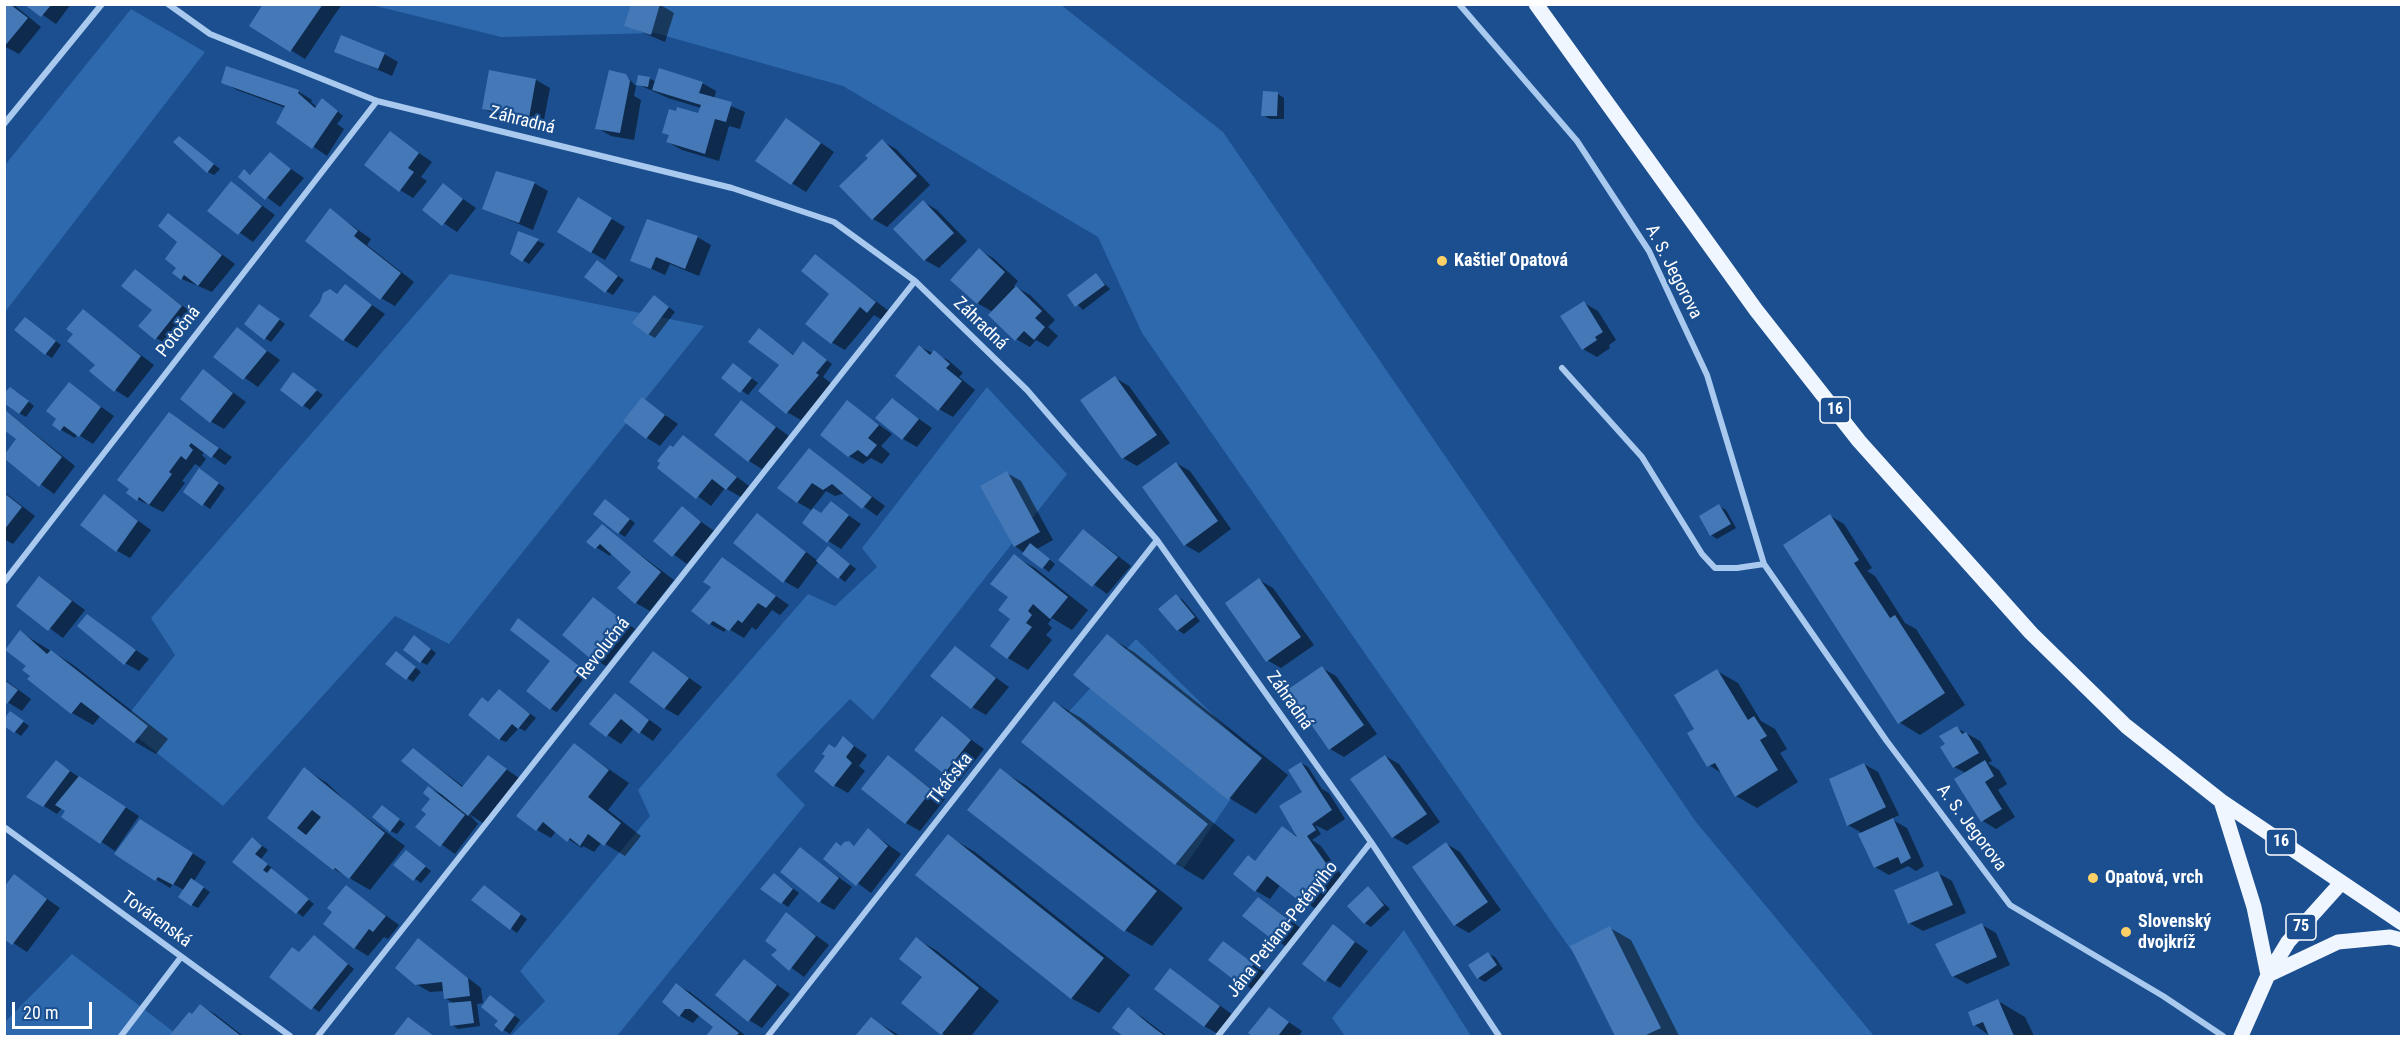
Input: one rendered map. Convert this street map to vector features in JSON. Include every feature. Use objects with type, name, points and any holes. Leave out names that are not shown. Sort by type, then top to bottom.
[{"type":"main road","name":"16","points":[[1536,4],[1756,310],[1859,441],[2036,637],[2126,726],[2222,801],[2402,923]]},
{"type":"main road","points":[[2222,801],[2254,907],[2268,975],[2338,942],[2390,937],[2402,940]]},
{"type":"main road","name":"75","points":[[2241,1036],[2268,975],[2288,942],[2341,883]]},
{"type":"street","points":[[4,124],[102,4]]},
{"type":"street","name":"Záhradná","points":[[168,4],[210,34],[377,101],[732,188],[834,222],[915,281],[1027,390],[1157,540],[1371,842],[1498,1036]]},
{"type":"street","name":"A. S. Jegorova","points":[[1459,4],[1576,141],[1649,251],[1707,375],[1764,564],[1886,740],[2010,905],[2153,990],[2223,1036]]},
{"type":"street","name":"Potočná","points":[[4,582],[377,101]]},
{"type":"street","name":"Revolučná","points":[[318,1036],[915,281]]},
{"type":"street","points":[[1562,368],[1642,457],[1702,554],[1715,568],[1764,564]]},
{"type":"street","name":"Tkáčska","points":[[768,1036],[1157,540]]},
{"type":"street","name":"Továrenská","points":[[4,827],[290,1036]]},
{"type":"street","name":"Jána Petiana-Petényiho","points":[[1218,1036],[1371,842]]},
{"type":"street","points":[[121,1036],[182,957]]},
{"type":"shaded area","points":[[372,5],[1061,5],[1223,132],[1696,822],[1874,1036],[1631,1036],[1142,333],[1098,237],[843,86],[655,33],[501,37]]},
{"type":"shaded area","points":[[131,9],[205,52],[5,312],[5,165]]},
{"type":"shaded area","points":[[450,274],[704,326],[449,644],[395,616],[223,806],[121,724],[175,655],[151,618]]},
{"type":"shaded area","points":[[987,387],[1067,474],[873,720],[850,699],[776,775],[805,805],[617,1036],[511,1036],[545,1001],[520,971],[650,816],[638,790],[808,594],[835,606],[877,567],[862,548]]},
{"type":"shaded area","points":[[1136,639],[1258,759],[1183,869],[1035,748]]},
{"type":"shaded area","points":[[1404,930],[1471,1036],[1345,1036],[1332,1018]]},
{"type":"shaded area","points":[[72,954],[179,1036],[5,1036],[4,1023]]},
{"type":"building","points":[[263,4],[323,4],[290,52],[249,26]]},
{"type":"building","points":[[631,4],[660,4],[651,35],[624,26]]},
{"type":"building","points":[[4,5],[11,5],[28,18],[4,47]]},
{"type":"building","points":[[25,5],[51,5],[41,17]]},
{"type":"building","points":[[341,35],[385,53],[378,69],[334,52]]},
{"type":"building","points":[[226,66],[299,90],[298,93],[315,108],[322,98],[338,111],[312,149],[276,123],[285,106],[221,83]]},
{"type":"building","points":[[659,68],[703,82],[699,93],[732,102],[726,122],[715,119],[705,154],[666,142],[669,135],[662,133],[669,109],[676,111],[677,107],[698,113],[701,105],[652,90]]},
{"type":"building","points":[[489,70],[536,79],[529,118],[482,109]]},
{"type":"building","points":[[609,70],[626,74],[630,81],[620,133],[595,129]]},
{"type":"building","points":[[638,75],[650,77],[648,87],[636,85]]},
{"type":"building","points":[[1263,91],[1278,92],[1277,116],[1261,116]]},
{"type":"building","points":[[786,118],[821,143],[791,185],[755,161]]},
{"type":"building","points":[[390,131],[419,153],[408,168],[414,172],[399,192],[364,165]]},
{"type":"building","points":[[179,136],[214,164],[207,173],[173,142]]},
{"type":"building","points":[[882,139],[917,176],[872,220],[839,186],[868,158],[865,156]]},
{"type":"building","points":[[270,152],[291,169],[265,200],[238,177],[244,169],[250,175]]},
{"type":"building","points":[[496,171],[535,182],[519,223],[482,209]]},
{"type":"building","points":[[231,181],[262,206],[238,235],[207,211]]},
{"type":"building","points":[[443,183],[463,199],[442,226],[422,210]]},
{"type":"building","points":[[578,197],[612,218],[591,253],[557,232]]},
{"type":"building","points":[[923,200],[954,233],[924,261],[893,229]]},
{"type":"building","points":[[330,208],[358,231],[354,236],[401,273],[380,300],[305,241]]},
{"type":"building","points":[[168,213],[222,255],[198,286],[184,275],[181,280],[172,273],[176,268],[165,259],[177,242],[158,226]]},
{"type":"building","points":[[647,219],[698,236],[685,269],[656,257],[651,269],[630,261]]},
{"type":"building","points":[[518,231],[539,239],[522,262],[510,254]]},
{"type":"building","points":[[979,248],[1005,272],[977,304],[950,280]]},
{"type":"building","points":[[815,254],[876,302],[867,313],[860,307],[831,344],[805,324],[829,294],[801,271]]},
{"type":"building","points":[[597,260],[618,276],[605,293],[584,277]]},
{"type":"building","points":[[135,269],[182,306],[155,340],[138,326],[152,310],[121,286]]},
{"type":"building","points":[[1096,273],[1105,285],[1075,307],[1067,295]]},
{"type":"building","points":[[345,284],[372,305],[343,341],[309,316],[320,302],[323,293],[330,289],[337,294]]},
{"type":"building","points":[[1016,286],[1042,311],[1035,318],[1045,327],[1034,340],[1024,331],[1015,341],[988,315]]},
{"type":"building","points":[[654,295],[669,307],[648,335],[632,323]]},
{"type":"building","points":[[1584,301],[1603,332],[1595,337],[1597,340],[1582,350],[1560,316]]},
{"type":"building","points":[[259,304],[280,319],[264,340],[244,324]]},
{"type":"building","points":[[83,309],[141,356],[114,392],[89,371],[95,365],[67,341],[73,334],[66,329]]},
{"type":"building","points":[[25,317],[56,341],[45,355],[14,330]]},
{"type":"building","points":[[237,327],[267,351],[243,380],[213,357]]},
{"type":"building","points":[[759,328],[793,355],[803,341],[827,360],[816,373],[819,375],[786,414],[758,391],[779,365],[748,342]]},
{"type":"building","points":[[919,345],[930,355],[934,350],[950,364],[946,368],[962,381],[938,411],[895,376]]},
{"type":"building","points":[[733,363],[752,378],[740,393],[721,378]]},
{"type":"building","points":[[203,369],[233,393],[210,423],[180,399]]},
{"type":"building","points":[[293,372],[317,390],[302,407],[280,390]]},
{"type":"building","points":[[1115,376],[1157,435],[1122,459],[1080,400]]},
{"type":"building","points":[[69,382],[101,407],[79,437],[64,426],[60,431],[52,425],[56,419],[46,411]]},
{"type":"building","points":[[10,387],[29,401],[19,414],[4,403],[4,393]]},
{"type":"building","points":[[642,397],[665,415],[646,439],[623,421]]},
{"type":"building","points":[[892,398],[919,419],[902,440],[875,418]]},
{"type":"building","points":[[741,400],[776,427],[748,462],[714,435]]},
{"type":"building","points":[[847,400],[879,425],[868,438],[877,445],[867,457],[858,450],[848,457],[820,435]]},
{"type":"building","points":[[4,409],[62,457],[39,487],[5,459],[5,454],[16,439],[4,430]]},
{"type":"building","points":[[169,412],[219,448],[211,458],[191,443],[189,446],[193,450],[186,460],[181,456],[169,472],[172,474],[149,505],[139,497],[137,501],[126,493],[129,489],[117,480]]},
{"type":"building","points":[[683,435],[737,477],[726,490],[712,479],[696,499],[657,468],[660,463],[657,461],[670,445],[673,447]]},
{"type":"building","points":[[809,448],[872,497],[862,509],[832,484],[823,490],[812,483],[797,503],[777,488]]},
{"type":"building","points":[[1176,462],[1218,521],[1184,546],[1142,487]]},
{"type":"building","points":[[199,468],[219,483],[202,506],[183,492]]},
{"type":"building","points":[[1007,471],[1040,532],[1014,547],[980,486]]},
{"type":"building","points":[[4,493],[22,507],[4,530]]},
{"type":"building","points":[[104,494],[138,521],[116,552],[80,525]]},
{"type":"building","points":[[605,499],[630,519],[618,534],[593,514]]},
{"type":"building","points":[[831,501],[849,515],[827,543],[802,523],[813,508],[821,513]]},
{"type":"building","points":[[1719,504],[1731,524],[1710,536],[1699,516]]},
{"type":"building","points":[[682,506],[701,522],[672,557],[653,541]]},
{"type":"building","points":[[757,513],[806,552],[783,583],[733,543]]},
{"type":"building","points":[[1830,514],[1859,560],[1854,563],[1890,618],[1895,615],[1945,693],[1898,724],[1783,545]]},
{"type":"building","points":[[602,524],[661,572],[635,604],[617,588],[631,572],[600,544],[595,549],[586,542]]},
{"type":"building","points":[[1083,529],[1118,557],[1092,587],[1058,560]]},
{"type":"building","points":[[1030,543],[1050,559],[1042,569],[1022,554]]},
{"type":"building","points":[[828,546],[850,564],[838,579],[816,561]]},
{"type":"building","points":[[1014,554],[1068,597],[1050,619],[1033,604],[1028,611],[1032,615],[1026,623],[1032,627],[1007,659],[990,646],[1010,619],[998,610],[1008,597],[990,584]]},
{"type":"building","points":[[722,557],[776,596],[766,608],[758,603],[742,623],[738,620],[729,631],[713,621],[709,625],[691,611],[711,587],[703,582]]},
{"type":"building","points":[[39,576],[72,601],[48,631],[16,606]]},
{"type":"building","points":[[1259,578],[1301,637],[1266,662],[1225,603]]},
{"type":"building","points":[[1176,594],[1195,617],[1177,631],[1158,609]]},
{"type":"building","points":[[593,597],[622,620],[591,659],[562,635]]},
{"type":"building","points":[[87,614],[136,650],[124,665],[77,626]]},
{"type":"building","points":[[518,618],[583,669],[550,710],[526,691],[550,661],[510,630]]},
{"type":"building","points":[[20,630],[47,654],[51,650],[148,726],[134,743],[81,702],[71,714],[27,679],[30,676],[22,670],[26,666],[5,650]]},
{"type":"building","points":[[1107,634],[1262,758],[1228,800],[1073,675]]},
{"type":"building","points":[[414,635],[431,649],[420,663],[403,650]]},
{"type":"building","points":[[955,646],[996,678],[971,709],[930,676]]},
{"type":"building","points":[[396,651],[416,667],[406,680],[385,664]]},
{"type":"building","points":[[653,651],[689,678],[664,709],[629,682]]},
{"type":"building","points":[[1322,666],[1364,725],[1329,750],[1287,690]]},
{"type":"building","points":[[1717,669],[1748,720],[1754,716],[1767,736],[1760,740],[1778,770],[1735,797],[1715,763],[1707,767],[1687,733],[1694,729],[1674,695]]},
{"type":"building","points":[[4,680],[18,690],[7,704],[4,702]]},
{"type":"building","points":[[499,689],[530,714],[518,729],[512,724],[499,740],[468,715],[482,697],[488,702]]},
{"type":"building","points":[[615,693],[649,720],[639,734],[621,719],[606,737],[589,724]]},
{"type":"building","points":[[1054,701],[1208,824],[1175,865],[1021,742]]},
{"type":"building","points":[[10,711],[24,721],[14,733],[4,726],[4,719]]},
{"type":"building","points":[[942,716],[971,740],[944,774],[914,750]]},
{"type":"building","points":[[1957,726],[1962,734],[1966,732],[1979,753],[1953,768],[1940,747],[1945,744],[1939,736]]},
{"type":"building","points":[[843,736],[854,746],[846,757],[852,763],[833,787],[814,771],[825,756],[822,754],[829,744],[835,748]]},
{"type":"building","points":[[574,743],[609,770],[588,797],[621,823],[604,846],[588,834],[580,846],[570,838],[567,842],[543,822],[536,831],[516,816]]},
{"type":"building","points":[[413,748],[462,787],[488,755],[507,769],[468,816],[401,761]]},
{"type":"building","points":[[888,755],[932,790],[905,824],[861,789]]},
{"type":"building","points":[[1385,755],[1427,814],[1392,838],[1350,779]]},
{"type":"building","points":[[56,760],[70,771],[43,807],[26,797]]},
{"type":"building","points":[[1985,760],[1994,776],[1985,782],[2002,809],[1981,822],[1954,779]]},
{"type":"building","points":[[1301,762],[1332,810],[1312,824],[1316,830],[1307,836],[1330,869],[1302,903],[1267,876],[1255,892],[1233,874],[1248,855],[1255,861],[1282,826],[1297,837],[1279,806],[1302,792],[1288,770]]},
{"type":"building","points":[[1864,763],[1886,807],[1847,826],[1829,779]]},
{"type":"building","points":[[304,767],[385,833],[349,879],[335,868],[333,870],[267,818]],"holes":[[[312,810],[321,817],[306,835],[297,828]]]},
{"type":"building","points":[[1000,768],[1157,891],[1124,932],[967,810]]},
{"type":"building","points":[[79,776],[126,807],[100,844],[61,817],[65,811],[55,805]]},
{"type":"building","points":[[428,786],[465,815],[440,847],[415,827],[426,814],[421,810],[430,799],[423,793]]},
{"type":"building","points":[[382,805],[400,819],[390,832],[372,817]]},
{"type":"building","points":[[1893,818],[1911,858],[1901,864],[1898,857],[1874,868],[1858,834]]},
{"type":"building","points":[[140,819],[193,853],[173,885],[158,877],[155,881],[114,854]]},
{"type":"building","points":[[868,828],[888,846],[856,886],[823,859],[836,842],[841,846],[844,842],[849,841],[854,846]]},
{"type":"building","points":[[948,834],[1104,958],[1071,999],[915,875]]},
{"type":"building","points":[[252,837],[262,846],[255,854],[268,864],[263,870],[267,873],[271,868],[309,899],[296,914],[232,862]]},
{"type":"building","points":[[1446,842],[1488,902],[1454,926],[1412,867]]},
{"type":"building","points":[[800,847],[839,878],[819,903],[780,872]]},
{"type":"building","points":[[406,850],[426,866],[413,881],[393,865]]},
{"type":"building","points":[[1938,871],[1953,905],[1908,924],[1894,890]]},
{"type":"building","points":[[774,873],[793,889],[781,904],[760,889]]},
{"type":"building","points":[[14,874],[47,899],[12,945],[4,939],[4,887]]},
{"type":"building","points":[[191,878],[204,887],[191,906],[178,897]]},
{"type":"building","points":[[346,885],[386,916],[373,932],[369,929],[354,949],[323,924],[332,912],[327,908]]},
{"type":"building","points":[[484,885],[521,914],[510,930],[471,900]]},
{"type":"building","points":[[1368,886],[1384,905],[1364,924],[1347,906]]},
{"type":"building","points":[[1258,897],[1289,920],[1273,940],[1242,916]]},
{"type":"building","points":[[786,912],[816,936],[789,971],[771,955],[777,950],[765,941]]},
{"type":"building","points":[[1982,923],[1997,957],[1952,977],[1935,944]]},
{"type":"building","points":[[1333,924],[1355,942],[1325,982],[1302,964]]},
{"type":"building","points":[[1610,926],[1661,1028],[1644,1036],[1615,1036],[1570,946]]},
{"type":"building","points":[[314,935],[348,964],[311,1010],[269,977],[292,947],[299,952]]},
{"type":"building","points":[[916,937],[979,988],[941,1035],[901,1003],[922,977],[899,959]]},
{"type":"building","points":[[418,938],[468,978],[470,996],[444,999],[442,982],[415,985],[395,968]]},
{"type":"building","points":[[1223,941],[1254,964],[1238,983],[1208,960]]},
{"type":"building","points":[[1488,952],[1497,965],[1477,979],[1468,965]]},
{"type":"building","points":[[744,959],[777,985],[748,1022],[715,995]]},
{"type":"building","points":[[1170,968],[1220,1006],[1204,1027],[1154,989]]},
{"type":"building","points":[[676,983],[739,1033],[736,1036],[706,1036],[713,1027],[690,1009],[685,1009],[679,1017],[662,1002]]},
{"type":"building","points":[[490,995],[515,1015],[502,1032],[494,1025],[498,1021],[481,1007]]},
{"type":"building","points":[[1998,999],[2014,1036],[1989,1036],[1983,1022],[1973,1026],[1968,1012]]},
{"type":"building","points":[[471,1001],[474,1023],[450,1026],[448,1003]]},
{"type":"building","points":[[200,1004],[241,1036],[169,1036],[189,1012],[192,1014]]},
{"type":"building","points":[[1128,1007],[1165,1036],[1123,1036],[1112,1028]]},
{"type":"building","points":[[1269,1007],[1289,1022],[1278,1036],[1252,1036],[1248,1033]]},
{"type":"building","points":[[408,1017],[434,1036],[393,1036]]},
{"type":"building","points":[[871,1017],[896,1036],[855,1036]]},
{"type":"place","name":"Kaštieľ Opatová","points":[[1442,261]]},
{"type":"place","name":"Opatová, vrch","points":[[2093,878]]},
{"type":"place","name":"Slovenský dvojkríž","points":[[2126,932]]}]
